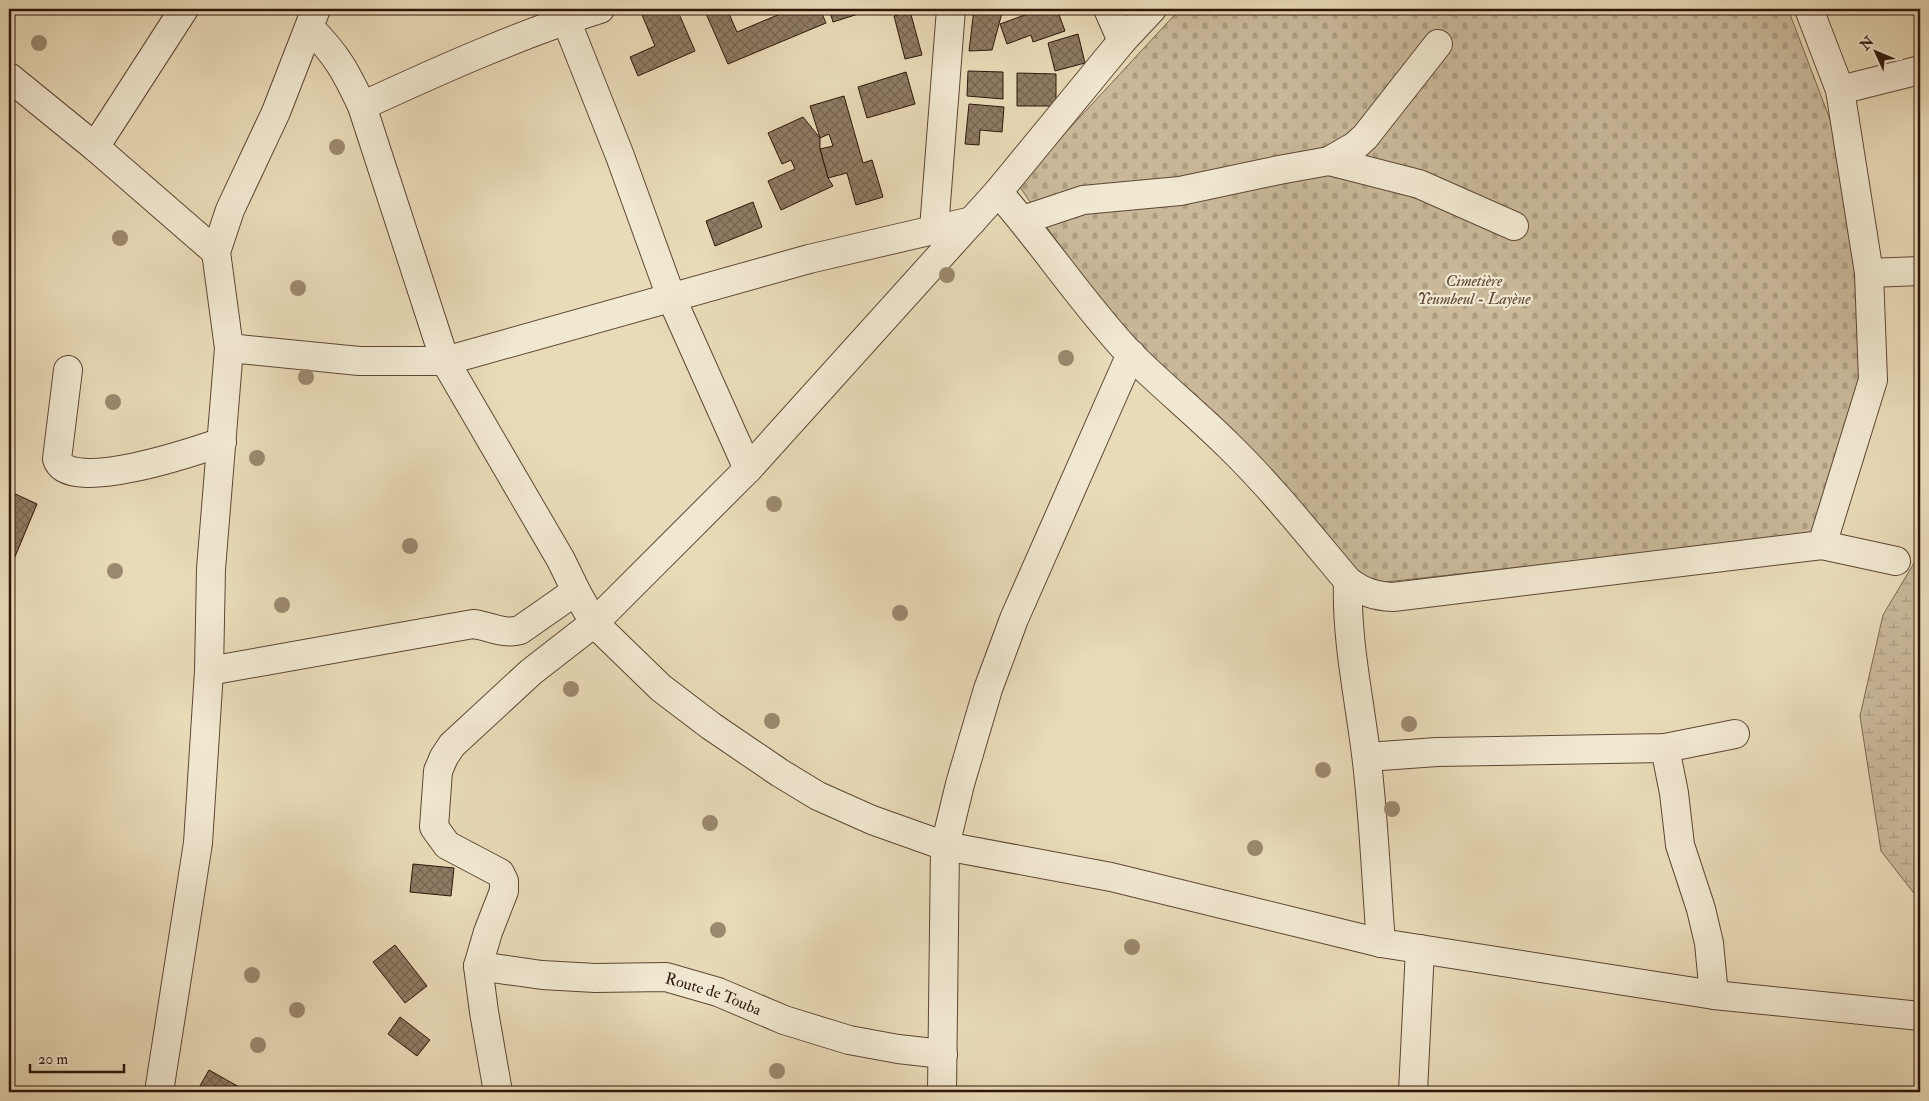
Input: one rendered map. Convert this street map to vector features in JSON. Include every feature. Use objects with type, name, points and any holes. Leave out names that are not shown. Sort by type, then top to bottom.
[{"type":"street","points":[[95,147],[184,9]]},
{"type":"street","points":[[362,106],[441,70],[566,20],[600,9]]},
{"type":"street","points":[[934,229],[951,9]]},
{"type":"street","points":[[1108,9],[1122,41]]},
{"type":"street","points":[[498,1092],[478,966],[488,932],[504,891],[504,881],[500,873],[447,845],[440,838],[434,827],[438,771],[444,757],[452,745],[531,672],[594,623],[748,468],[998,192],[1122,41],[1152,9]]},
{"type":"street","points":[[1809,9],[1840,90],[1869,273],[1873,380],[1822,545]]},
{"type":"street","points":[[313,18],[330,49],[346,72],[362,106],[445,361],[556,552],[594,623],[661,688],[710,726],[780,773],[818,796],[872,820],[945,846],[1111,877],[1382,943],[1714,996],[1920,1016]]},
{"type":"street","points":[[159,1092],[198,843],[209,671],[210,569],[229,348],[216,252],[230,210],[276,112],[313,18]]},
{"type":"street","points":[[566,20],[620,156],[671,297],[748,468]]},
{"type":"street","points":[[1023,220],[1083,200],[1180,191],[1329,161],[1355,146],[1365,137],[1438,44]]},
{"type":"street","points":[[1840,90],[1920,70]]},
{"type":"street","points":[[9,78],[95,147],[216,252]]},
{"type":"street","points":[[1329,161],[1419,184],[1514,226]]},
{"type":"street","points":[[998,192],[1023,220],[1082,299],[1130,354],[1231,448],[1277,496],[1348,581],[1362,592],[1393,598],[1822,545],[1896,561]]},
{"type":"street","points":[[229,348],[359,361],[445,361],[809,259],[972,221]]},
{"type":"street","points":[[1869,273],[1920,271]]},
{"type":"street","points":[[942,1092],[945,846],[960,784],[994,671],[1130,354]]},
{"type":"street","points":[[68,370],[56,459],[58,464],[68,472],[136,467],[180,456],[222,442]]},
{"type":"street","points":[[1348,581],[1347,604],[1350,636],[1367,757],[1382,943]]},
{"type":"street","points":[[209,671],[473,624],[510,633],[520,630],[576,591]]},
{"type":"street","points":[[1367,757],[1437,752],[1665,748],[1735,734]]},
{"type":"street","points":[[1665,748],[1674,794],[1680,845],[1701,908],[1709,943],[1714,996]]},
{"type":"street","points":[[1413,1092],[1420,949]]},
{"type":"street","name":"Route de Touba","points":[[478,966],[542,975],[666,977],[718,992],[784,1020],[849,1040],[898,1050],[942,1054]]},
{"type":"green space","name":"Cimetière Yeumbeul - Layène","points":[[1180,9],[1788,9],[1847,164],[1865,368],[1812,535],[1358,585],[1131,353],[1018,184]]},
{"type":"green space","points":[[1920,553],[1920,901],[1881,851],[1860,716],[1883,615]]},
{"type":"building","points":[[677,9],[695,51],[638,76],[630,57],[655,46],[640,10]]},
{"type":"building","points":[[704,9],[727,9],[737,32],[792,9],[820,9],[826,23],[728,64]]},
{"type":"building","points":[[829,9],[874,9],[833,22]]},
{"type":"building","points":[[974,9],[1003,9],[992,50],[969,51]]},
{"type":"building","points":[[1032,9],[1057,9],[1065,31],[1033,42],[1031,35],[1007,44],[1000,24],[1033,12]]},
{"type":"building","points":[[910,11],[922,55],[905,59],[894,16]]},
{"type":"building","points":[[1078,34],[1085,63],[1055,71],[1048,43]]},
{"type":"building","points":[[968,71],[1003,72],[1003,99],[967,96]]},
{"type":"building","points":[[906,72],[915,104],[867,118],[858,87]]},
{"type":"building","points":[[1017,73],[1056,74],[1056,106],[1017,106]]},
{"type":"building","points":[[844,96],[863,163],[872,160],[883,197],[856,205],[847,173],[828,178],[820,149],[833,146],[829,134],[820,138],[810,106]]},
{"type":"building","points":[[969,104],[1004,107],[1002,132],[980,130],[979,145],[965,144]]},
{"type":"building","points":[[803,117],[820,138],[820,149],[828,178],[833,186],[781,210],[768,181],[795,169],[791,160],[782,164],[768,133]]},
{"type":"building","points":[[753,202],[762,227],[715,246],[706,221]]},
{"type":"building","points":[[9,491],[37,504],[9,571]]},
{"type":"building","points":[[413,864],[454,868],[451,896],[410,892]]},
{"type":"building","points":[[395,945],[427,986],[405,1003],[373,962]]},
{"type":"building","points":[[400,1017],[430,1040],[417,1056],[388,1034]]},
{"type":"building","points":[[209,1070],[248,1092],[197,1091]]}]
